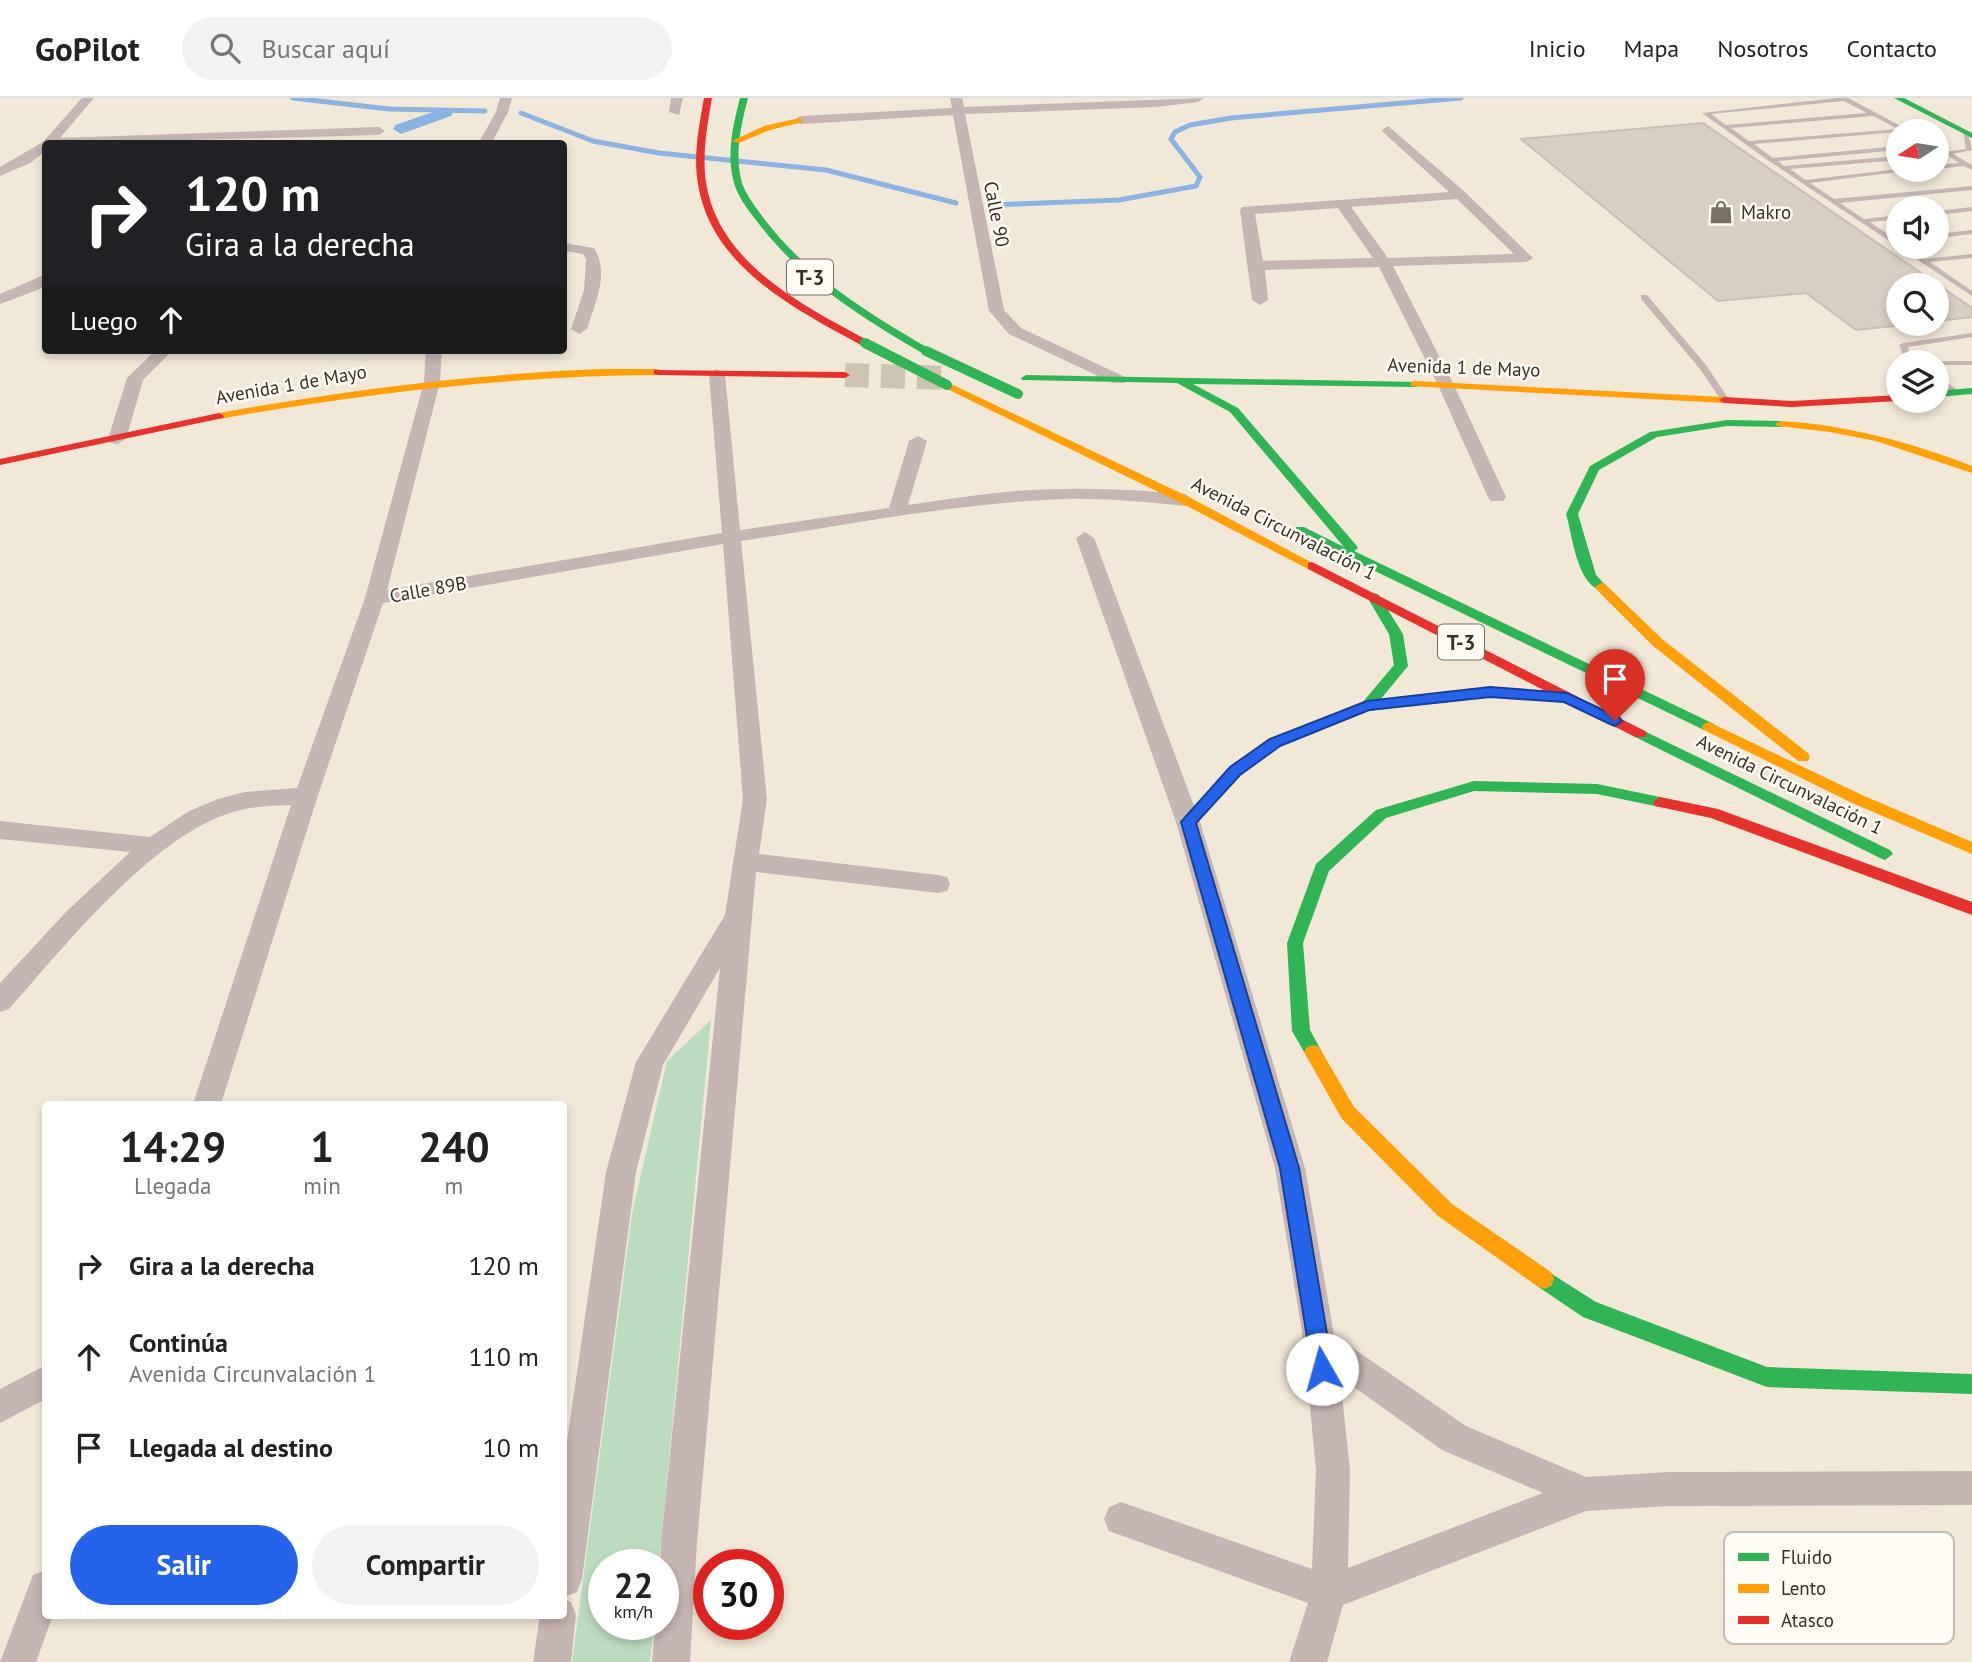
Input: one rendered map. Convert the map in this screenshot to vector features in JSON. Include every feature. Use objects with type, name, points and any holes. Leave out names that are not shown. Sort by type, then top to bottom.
[{"type":"main road","name":"Avenida Circunvalación 1","points":[[708,98],[703,192],[713,220],[735,251],[762,281],[798,307],[951,387],[1185,500],[1567,698],[1898,860]]},
{"type":"main road","points":[[1898,98],[1970,130]]},
{"type":"main road","points":[[1925,98],[1970,130]]},
{"type":"main road","points":[[740,100],[761,114],[800,120]]},
{"type":"main road","name":"T-3","points":[[740,100],[735,154],[739,184],[749,204],[779,246],[807,275],[841,301],[926,351],[1024,397]]},
{"type":"main road","points":[[735,154],[768,128],[800,120]]},
{"type":"main road","name":"Avenida 1 de Mayo","points":[[0,462],[300,402],[432,382],[556,375],[845,375]]},
{"type":"main road","name":"Avenida 1 de Mayo","points":[[1026,378],[1446,385],[1792,404],[1886,399]]},
{"type":"main road","points":[[1180,381],[1234,410],[1362,560]]},
{"type":"main road","points":[[1234,410],[1249,383]]},
{"type":"main road","points":[[1857,799],[1657,642],[1591,576],[1572,514],[1594,468],[1654,434],[1727,423],[1819,425],[1930,453],[1972,470]]},
{"type":"main road","name":"Avenida Circunvalación 1","points":[[1288,525],[1857,799],[1972,848]]},
{"type":"main road","points":[[1367,706],[1401,666],[1396,634],[1373,597]]},
{"type":"main road","points":[[1188,822],[1235,771],[1275,742],[1367,706],[1490,692],[1567,698]]},
{"type":"main road","points":[[1972,909],[1713,813],[1597,789],[1474,786],[1381,814],[1322,868],[1295,943],[1301,1031],[1348,1113],[1445,1210],[1590,1310],[1767,1377],[1972,1384]]},
{"type":"main road","points":[[1935,878],[1972,896]]},
{"type":"street","points":[[51,140],[88,98]]},
{"type":"street","points":[[487,140],[506,98]]},
{"type":"street","points":[[675,112],[677,98]]},
{"type":"street","points":[[800,120],[956,104],[1156,103],[1198,98]]},
{"type":"street","name":"Calle 90","points":[[956,104],[996,312],[1015,331],[1119,380]]},
{"type":"street","points":[[1257,266],[1526,258],[1388,130]]},
{"type":"street","points":[[150,140],[379,131],[366,140]]},
{"type":"street","points":[[0,172],[42,148]]},
{"type":"street","points":[[1260,300],[1247,210],[1460,195]]},
{"type":"street","points":[[1342,204],[1384,263],[1446,385],[1497,497]]},
{"type":"street","points":[[567,247],[589,251],[594,259],[591,293],[579,329]]},
{"type":"street","points":[[0,299],[42,281]]},
{"type":"street","points":[[117,439],[135,378],[162,354]]},
{"type":"street","name":"Calle 89B","points":[[434,354],[432,382],[375,598],[732,537],[970,501],[1062,494],[1108,494],[1185,500]]},
{"type":"street","points":[[671,1662],[680,1528],[738,915],[755,799],[717,373]]},
{"type":"street","points":[[897,512],[918,441]]},
{"type":"street","points":[[1085,538],[1188,822],[1290,1168],[1320,1343],[1333,1469],[1329,1592],[1308,1662]]},
{"type":"street","points":[[208,1101],[306,795],[375,598]]},
{"type":"street","points":[[0,1001],[66,929],[154,846],[180,826],[226,805],[306,795]]},
{"type":"street","points":[[0,830],[154,846]]},
{"type":"street","points":[[746,862],[938,884]]},
{"type":"street","points":[[567,1557],[621,1172],[650,1062],[738,915]]},
{"type":"street","points":[[1320,1343],[1454,1438],[1586,1494]]},
{"type":"street","points":[[0,1407],[42,1383]]},
{"type":"street","points":[[1122,1519],[1329,1592],[1586,1494],[1669,1489],[1972,1489]]},
{"type":"street","points":[[17,1662],[42,1598]]},
{"type":"street","points":[[552,1662],[557,1619]]},
{"type":"lane","points":[[1886,120],[1851,101],[1837,99],[1705,113],[1886,235]]},
{"type":"lane","points":[[1724,127],[1875,114]]},
{"type":"lane","points":[[1950,154],[1969,150],[1970,130]]},
{"type":"lane","points":[[1748,143],[1886,133]]},
{"type":"lane","points":[[1772,160],[1886,149]]},
{"type":"lane","points":[[1950,154],[1970,164]]},
{"type":"lane","points":[[1783,168],[1886,159]]},
{"type":"lane","points":[[1950,166],[1970,164]]},
{"type":"lane","points":[[1804,182],[1886,173]]},
{"type":"lane","points":[[1833,201],[1972,188]]},
{"type":"lane","points":[[1949,212],[1972,209]]},
{"type":"lane","points":[[1863,221],[1886,218]]},
{"type":"lane","points":[[1949,235],[1972,232]]},
{"type":"lane","points":[[1923,261],[1972,256]]},
{"type":"lane","points":[[1920,259],[1972,294]]},
{"type":"lane","points":[[1954,282],[1972,280]]},
{"type":"lane","points":[[1644,297],[1703,366],[1726,401]]},
{"type":"lane","points":[[1906,350],[1903,345],[1972,335]]},
{"type":"lane","points":[[1949,362],[1972,363]]},
{"type":"green space","points":[[711,1020],[660,1549],[588,1549],[588,1640],[652,1640],[650,1662],[572,1662],[632,1214],[667,1061]]},
{"type":"building","name":"Makro","points":[[1703,123],[1886,249],[1886,259],[1901,259],[1921,273],[1886,273],[1886,327],[1856,330],[1806,293],[1718,301],[1521,139]]},
{"type":"building","name":"Makro","points":[[1949,292],[1972,308],[1972,317],[1949,320]]},
{"type":"waterway","points":[[293,98],[389,109],[485,111]]},
{"type":"waterway","points":[[989,205],[1119,200],[1196,186],[1200,177],[1171,139],[1175,132],[1190,125],[1231,118],[1461,98]]},
{"type":"waterway","points":[[401,129],[445,113]]},
{"type":"waterway","points":[[521,113],[593,141],[659,153],[826,170],[956,203]]},
{"type":"tunnel","points":[[845,375],[950,378]]},
{"type":"traffic: fast","points":[[744,98],[737,129],[735,162],[738,183],[751,206],[777,240],[815,278],[857,309],[926,351]]},
{"type":"traffic: fast","points":[[1898,98],[1972,136]]},
{"type":"traffic: fast","points":[[865,343],[947,385]]},
{"type":"traffic: fast","points":[[926,351],[1018,394]]},
{"type":"traffic: fast","points":[[1026,378],[1415,384]]},
{"type":"traffic: fast","points":[[1180,381],[1234,410],[1352,548]]},
{"type":"traffic: fast","points":[[1949,393],[1972,391]]},
{"type":"traffic: fast","points":[[1601,587],[1590,576],[1572,514],[1594,468],[1654,434],[1727,423],[1781,424]]},
{"type":"traffic: fast","points":[[1300,530],[1709,727]]},
{"type":"traffic: fast","points":[[1367,706],[1401,666],[1396,634],[1373,597]]},
{"type":"traffic: fast","points":[[1188,822],[1235,771],[1275,742],[1367,706],[1490,692],[1551,696]]},
{"type":"traffic: fast","points":[[1640,734],[1885,854]]},
{"type":"traffic: fast","points":[[1313,1052],[1301,1031],[1295,943],[1322,868],[1381,814],[1474,786],[1597,789],[1660,802]]},
{"type":"traffic: fast","points":[[1544,1279],[1590,1310],[1767,1377],[1972,1384]]},
{"type":"traffic: slow","points":[[736,141],[767,128],[800,120]]},
{"type":"traffic: slow","points":[[219,416],[328,397],[437,383],[602,372],[658,372]]},
{"type":"traffic: slow","points":[[1415,384],[1724,400]]},
{"type":"traffic: slow","points":[[951,387],[1185,500],[1312,566]]},
{"type":"traffic: slow","points":[[1781,424],[1854,433],[1926,453],[1972,470]]},
{"type":"traffic: slow","points":[[1601,587],[1657,642],[1803,757]]},
{"type":"traffic: slow","points":[[1709,727],[1857,799],[1972,848]]},
{"type":"traffic: slow","points":[[1313,1052],[1348,1113],[1445,1210],[1544,1279]]},
{"type":"traffic: jam","points":[[708,98],[701,146],[702,183],[714,221],[728,245],[747,266],[791,301],[865,343]]},
{"type":"traffic: jam","points":[[658,372],[845,375]]},
{"type":"traffic: jam","points":[[1724,400],[1792,404],[1886,399]]},
{"type":"traffic: jam","points":[[0,462],[219,416]]},
{"type":"traffic: jam","points":[[1312,566],[1640,734]]},
{"type":"traffic: jam","points":[[1660,802],[1713,813],[1972,909]]},
{"type":"place","name":"Makro","points":[[1721,212]]},
{"type":"route","points":[[1322,1369],[1320,1343],[1290,1168],[1188,822],[1235,771],[1275,742],[1367,706],[1490,692],[1567,698],[1615,721]]}]
